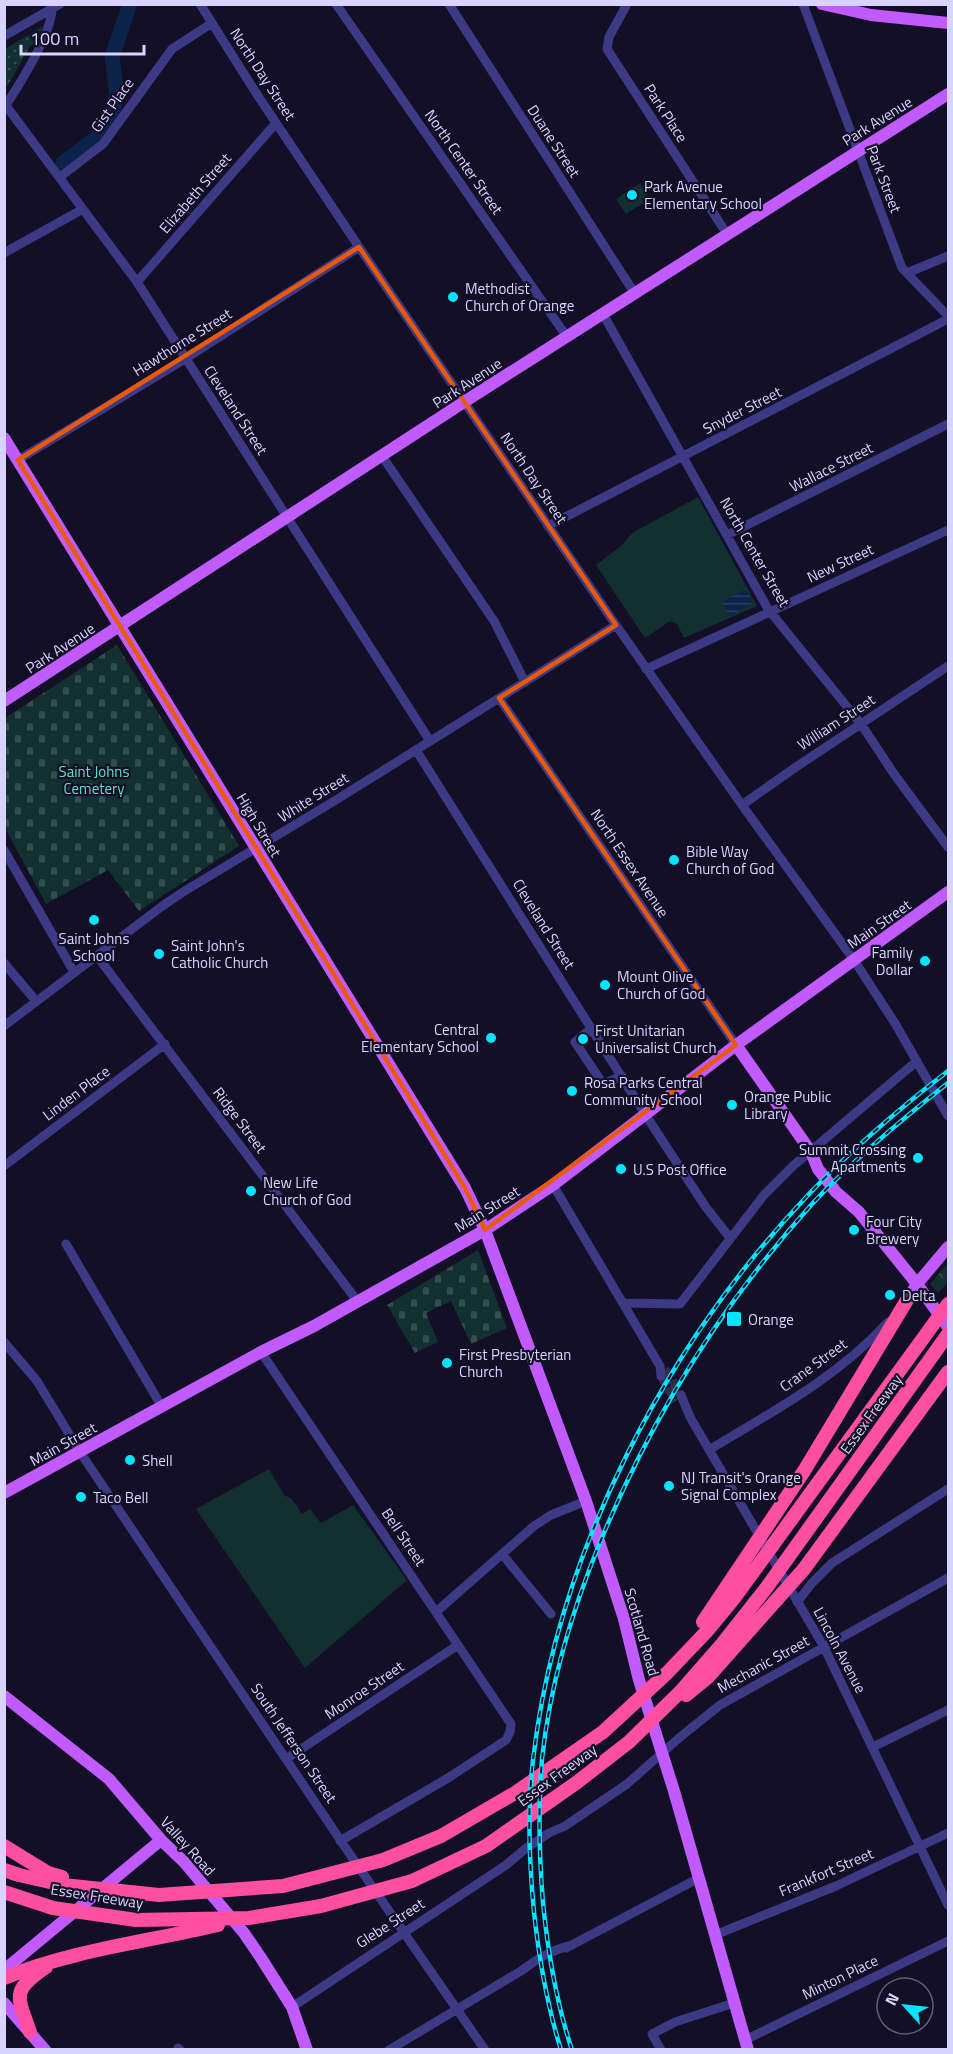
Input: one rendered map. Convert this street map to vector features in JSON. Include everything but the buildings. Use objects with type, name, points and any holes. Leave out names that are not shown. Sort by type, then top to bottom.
[{"type":"highway","points":[[668,1673],[804,1471],[908,1300]]},
{"type":"highway","name":"Essex Freeway","points":[[4,1870],[63,1885],[159,1895],[283,1886],[383,1860],[441,1836],[515,1793],[603,1732],[668,1673],[707,1631],[735,1597],[948,1304]]},
{"type":"highway","name":"Essex Freeway","points":[[4,1892],[53,1908],[136,1920],[249,1918],[321,1906],[412,1881],[486,1846],[629,1742],[680,1692],[767,1587],[948,1334]]},
{"type":"highway","points":[[629,1742],[708,1677],[804,1569],[948,1371]]},
{"type":"highway","points":[[4,1846],[48,1873],[110,1890]]},
{"type":"highway","points":[[4,1978],[58,1959],[249,1918]]},
{"type":"highway","points":[[30,2032],[19,2000],[21,1987],[29,1978],[58,1959]]},
{"type":"main road","points":[[822,4],[871,15],[948,23]]},
{"type":"main road","name":"Park Avenue","points":[[4,701],[465,402],[948,94]]},
{"type":"main road","name":"High Street","points":[[4,438],[465,1188],[485,1230]]},
{"type":"main road","name":"Main Street","points":[[4,1493],[261,1352],[358,1302],[485,1230],[553,1185],[736,1045],[948,892]]},
{"type":"main road","points":[[736,1045],[811,1152],[818,1169],[836,1192],[851,1203],[917,1284],[948,1327]]},
{"type":"main road","name":"Scotland Road","points":[[485,1230],[586,1501],[624,1620],[639,1680],[699,1878],[746,2045]]},
{"type":"main road","name":"Crane Street","points":[[908,1300],[917,1284],[948,1247]]},
{"type":"main road","name":"Valley Road","points":[[4,1696],[109,1779],[161,1840],[184,1862],[244,1933],[292,2007],[307,2049]]},
{"type":"main road","points":[[4,1970],[161,1840]]},
{"type":"main road","points":[[4,2003],[45,2049]]},
{"type":"street","name":"North Day Street","points":[[200,4],[276,123],[548,526],[646,669],[854,960],[917,1061],[948,1116]]},
{"type":"street","name":"North Center Street","points":[[336,4],[567,337]]},
{"type":"street","name":"Duane Street","points":[[449,4],[635,294]]},
{"type":"street","name":"Park Place","points":[[627,4],[609,37],[607,49],[727,234]]},
{"type":"street","name":"Park Street","points":[[803,4],[902,268],[948,318]]},
{"type":"street","points":[[4,36],[56,7]]},
{"type":"street","points":[[5,104],[42,40],[56,7]]},
{"type":"street","name":"Gist Place","points":[[60,177],[103,144],[172,49],[212,23]]},
{"type":"street","name":"Cleveland Street","points":[[5,104],[137,282],[430,741]]},
{"type":"street","name":"Elizabeth Street","points":[[137,282],[276,123]]},
{"type":"street","points":[[4,253],[83,209]]},
{"type":"street","name":"Hawthorne Street","points":[[18,460],[185,359],[359,247]]},
{"type":"street","points":[[907,273],[948,256]]},
{"type":"street","name":"North Center Street","points":[[603,314],[770,612],[861,724],[894,774],[948,847]]},
{"type":"street","name":"Snyder Street","points":[[548,526],[948,318]]},
{"type":"street","name":"Wallace Street","points":[[727,535],[948,424]]},
{"type":"street","points":[[382,456],[494,621],[525,682]]},
{"type":"street","name":"New Street","points":[[646,669],[948,530]]},
{"type":"street","name":"White Street","points":[[4,1026],[161,907],[616,625]]},
{"type":"street","name":"William Street","points":[[742,805],[948,666]]},
{"type":"street","name":"North Essex Avenue","points":[[499,698],[736,1045]]},
{"type":"street","name":"Cleveland Street","points":[[416,750],[645,1114],[705,1206],[730,1238]]},
{"type":"street","points":[[4,850],[74,972]]},
{"type":"street","name":"Ridge Street","points":[[97,956],[358,1302]]},
{"type":"street","points":[[4,963],[36,1001]]},
{"type":"street","points":[[592,1028],[575,1042],[603,1084],[622,1076]]},
{"type":"street","name":"Linden Place","points":[[4,1166],[165,1044]]},
{"type":"street","points":[[623,1303],[680,1304],[765,1194],[858,1109],[917,1061]]},
{"type":"street","points":[[553,1185],[662,1370]]},
{"type":"street","points":[[66,1244],[162,1407]]},
{"type":"street","name":"Crane Street","points":[[708,1450],[804,1394],[874,1337],[908,1300]]},
{"type":"street","name":"South Jefferson Street","points":[[4,1341],[37,1381],[80,1452],[340,1841],[485,2049]]},
{"type":"street","name":"Bell Street","points":[[261,1352],[511,1724],[506,1740],[448,1778],[340,1841]]},
{"type":"street","name":"Lincoln Avenue","points":[[678,1398],[824,1647],[948,1905]]},
{"type":"street","points":[[797,1602],[832,1563],[948,1489]]},
{"type":"street","points":[[436,1611],[542,1520],[586,1501]]},
{"type":"street","points":[[502,1554],[551,1614]]},
{"type":"street","name":"Mechanic Street","points":[[662,1754],[720,1705],[948,1578]]},
{"type":"street","name":"Monroe Street","points":[[286,1759],[458,1645]]},
{"type":"street","points":[[873,1747],[948,1710]]},
{"type":"street","name":"Glebe Street","points":[[292,2007],[506,1865],[549,1833],[565,1826],[627,1784],[662,1754]]},
{"type":"street","name":"Frankfort Street","points":[[715,1935],[836,1886],[948,1833]]},
{"type":"street","points":[[389,2049],[521,1971],[537,1966],[569,1946],[699,1878]]},
{"type":"street","name":"Minton Place","points":[[746,2045],[948,1941]]},
{"type":"street","points":[[661,2049],[652,2034],[675,2022],[734,2003]]},
{"type":"highlighted area","points":[[359,247],[616,625],[499,698],[736,1045],[485,1230],[465,1188],[18,460]]},
{"type":"green space","points":[[43,26],[36,42],[30,46],[7,87],[5,49]]},
{"type":"green space","points":[[640,183],[650,199],[626,214],[616,199]]},
{"type":"green space","points":[[698,497],[757,606],[684,638],[677,624],[670,621],[645,638],[596,565],[621,546],[632,533]]},
{"type":"green space","name":"Saint Johns Cemetery","points":[[117,645],[239,846],[139,911],[108,870],[46,904],[5,828],[5,718]]},
{"type":"green space","points":[[478,1250],[507,1328],[471,1344],[451,1301],[426,1313],[438,1342],[415,1353],[387,1305]]},
{"type":"green space","points":[[948,1263],[948,1282],[938,1293],[930,1284]]},
{"type":"green space","points":[[269,1469],[284,1495],[292,1499],[302,1514],[310,1509],[321,1523],[353,1505],[407,1580],[305,1668],[196,1509]]},
{"type":"water","points":[[746,589],[753,603],[729,616],[722,602]]},
{"type":"waterway","points":[[63,163],[97,137],[113,111],[117,95],[112,57],[130,4]]},
{"type":"tunnel","points":[[665,1369],[681,1395]]},
{"type":"tunnel","points":[[661,1376],[676,1401]]},
{"type":"railway","points":[[561,2050],[548,1999],[536,1929],[530,1855],[530,1798],[533,1760],[546,1682],[566,1605],[593,1529],[626,1456],[665,1384],[709,1317],[757,1253],[809,1194],[842,1161],[894,1114],[948,1071]]},
{"type":"railway","points":[[572,2050],[557,1996],[545,1922],[541,1867],[540,1795],[542,1759],[557,1675],[590,1566],[621,1494],[667,1405],[719,1321],[748,1281],[812,1204],[844,1172],[948,1083]]},
{"type":"place","name":"Park Avenue Elementary School","points":[[632,195]]},
{"type":"place","name":"Methodist Church of Orange","points":[[453,297]]},
{"type":"place","name":"Bible Way Church of God","points":[[674,860]]},
{"type":"place","name":"Saint Johns School","points":[[94,920]]},
{"type":"place","name":"Saint John's Catholic Church","points":[[159,954]]},
{"type":"place","name":"Family Dollar","points":[[925,961]]},
{"type":"place","name":"Mount Olive Church of God","points":[[605,985]]},
{"type":"place","name":"Central Elementary School","points":[[491,1038]]},
{"type":"place","name":"First Unitarian Universalist Church","points":[[583,1039]]},
{"type":"place","name":"Rosa Parks Central Community School","points":[[572,1091]]},
{"type":"place","name":"Orange Public Library","points":[[732,1105]]},
{"type":"place","name":"Summit Crossing Apartments","points":[[918,1158]]},
{"type":"place","name":"U.S Post Office","points":[[621,1169]]},
{"type":"place","name":"New Life Church of God","points":[[251,1191]]},
{"type":"place","name":"Four City Brewery","points":[[854,1230]]},
{"type":"place","name":"Delta","points":[[890,1295]]},
{"type":"place","name":"Orange","points":[[734,1319]]},
{"type":"place","name":"First Presbyterian Church","points":[[447,1363]]},
{"type":"place","name":"Shell","points":[[130,1460]]},
{"type":"place","name":"NJ Transit's Orange Signal Complex","points":[[669,1486]]},
{"type":"place","name":"Taco Bell","points":[[81,1497]]}]
